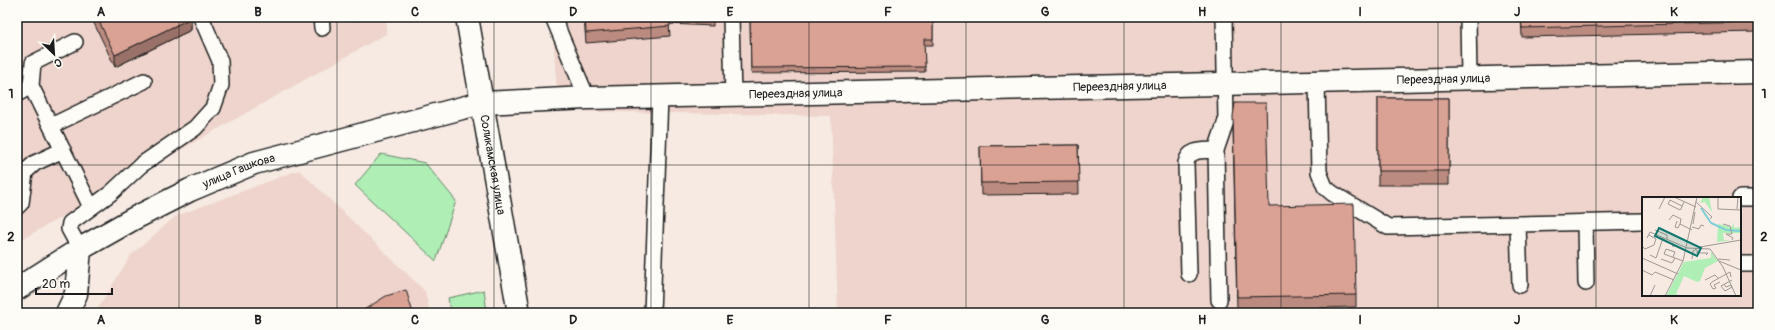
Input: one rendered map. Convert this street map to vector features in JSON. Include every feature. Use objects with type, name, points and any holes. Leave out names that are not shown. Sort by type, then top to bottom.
[{"type":"street","name":"Соликамская улица","points":[[466,17],[519,313]]},
{"type":"street","name":"Переездная улица","points":[[481,103],[587,98],[660,98],[1758,72]]},
{"type":"street","name":"улица Гашкова","points":[[17,289],[80,250],[190,190],[254,163],[481,103]]},
{"type":"street","points":[[67,313],[76,294],[80,250]]},
{"type":"lane","points":[[80,250],[69,229],[70,223],[111,193],[141,165],[195,128],[213,108],[221,85],[220,61],[201,17]]},
{"type":"lane","points":[[553,17],[587,98]]},
{"type":"lane","points":[[731,17],[733,96]]},
{"type":"lane","points":[[1219,300],[1216,150],[1226,121],[1224,17]]},
{"type":"lane","points":[[1468,17],[1469,78]]},
{"type":"lane","points":[[75,42],[33,63],[31,86],[91,207]]},
{"type":"lane","points":[[51,126],[144,81]]},
{"type":"lane","points":[[1317,82],[1319,172],[1323,184],[1332,193],[1388,227],[1642,221]]},
{"type":"lane","points":[[17,94],[31,86]]},
{"type":"lane","points":[[652,313],[660,98]]},
{"type":"lane","points":[[17,207],[21,203],[25,172],[35,163],[62,150]]},
{"type":"lane","points":[[1188,274],[1187,157],[1192,152],[1216,150]]},
{"type":"lane","points":[[1741,198],[1758,198]]},
{"type":"lane","points":[[1585,222],[1586,283]]},
{"type":"lane","points":[[1518,224],[1520,285]]},
{"type":"lane","points":[[1741,264],[1758,264]]},
{"type":"shaded area","points":[[17,17],[387,17],[386,34],[17,242]]},
{"type":"shaded area","points":[[552,17],[1758,17],[1758,313],[838,313],[831,116],[558,111]]},
{"type":"shaded area","points":[[299,170],[425,291],[430,313],[95,313],[131,255],[176,216]]},
{"type":"green space","points":[[381,154],[425,163],[456,201],[436,261],[355,185]]},
{"type":"green space","points":[[484,290],[487,313],[451,313],[448,298]]},
{"type":"building","points":[[97,17],[191,17],[191,18],[115,55]]},
{"type":"building","points":[[585,17],[669,17],[670,26],[586,33]]},
{"type":"building","points":[[750,17],[933,17],[933,39],[924,39],[925,67],[751,68]]},
{"type":"building","points":[[1521,17],[1758,17],[1758,22],[1522,28]]},
{"type":"building","points":[[1378,98],[1449,98],[1449,171],[1378,171]]},
{"type":"building","points":[[1235,103],[1266,103],[1269,206],[1354,204],[1356,295],[1237,297],[1233,116]]},
{"type":"building","points":[[1078,145],[1079,182],[981,183],[980,146]]},
{"type":"building","points":[[406,290],[413,313],[359,313],[386,296]]}]
